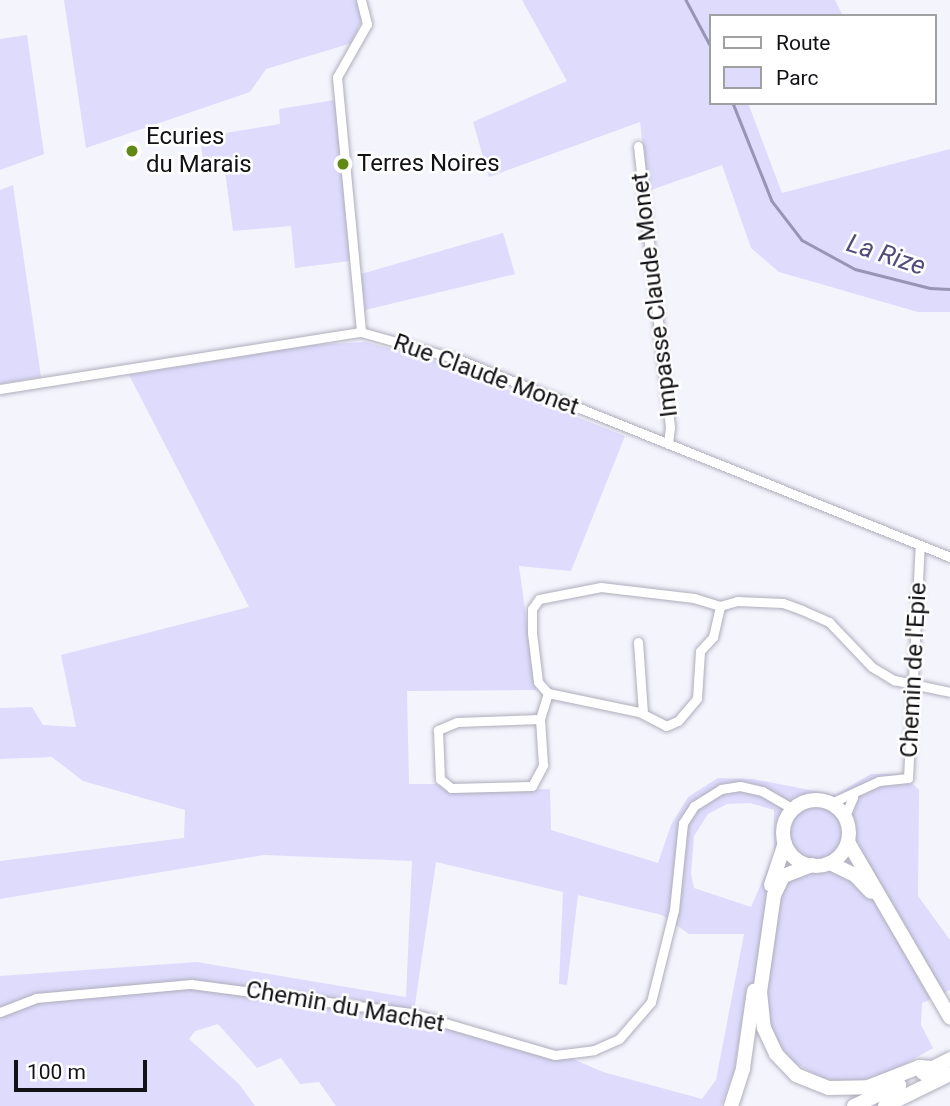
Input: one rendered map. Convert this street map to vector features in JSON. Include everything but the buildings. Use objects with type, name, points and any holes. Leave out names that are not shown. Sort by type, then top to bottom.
[{"type":"main road","points":[[730,1106],[743,1068],[769,889],[785,843],[784,825],[793,809],[811,800],[831,803],[845,816],[848,842],[950,1017]]},
{"type":"main road","points":[[830,863],[848,842]]},
{"type":"main road","points":[[785,843],[795,858],[811,865]]},
{"type":"main road","points":[[887,909],[855,875],[830,863],[787,872],[774,895],[760,992],[764,1028],[776,1054],[796,1075],[829,1088],[869,1087],[919,1067],[932,1068]]},
{"type":"main road","points":[[854,1106],[950,1059]]},
{"type":"main road","points":[[886,1106],[950,1074]]},
{"type":"street","points":[[361,0],[367,24],[337,77],[361,332]]},
{"type":"street","name":"Impasse Claude Monet","points":[[638,146],[670,427],[668,444]]},
{"type":"street","name":"Rue Claude Monet","points":[[0,389],[361,332],[460,360],[950,557]]},
{"type":"street","name":"Chemin de l'Epie","points":[[831,803],[853,797],[879,781],[908,778],[920,545]]},
{"type":"street","points":[[720,606],[713,637],[700,651],[693,706],[678,721],[666,726],[643,713],[548,693],[538,682],[531,633],[532,609],[539,599],[601,587],[651,591],[720,606],[737,601],[783,603],[830,622],[872,667],[913,685],[950,692]]},
{"type":"street","points":[[638,642],[643,713]]},
{"type":"street","points":[[540,719],[457,722],[438,730],[440,779],[452,788],[532,786],[543,765],[540,719],[548,693]]},
{"type":"street","name":"Chemin du Machet","points":[[0,1012],[36,998],[191,984],[411,1013],[555,1055],[594,1050],[619,1039],[652,1002],[674,910],[683,823],[694,806],[721,789],[740,786],[762,791],[793,809]]},
{"type":"street","points":[[845,816],[853,797]]},
{"type":"green space","points":[[64,0],[361,0],[363,16],[352,43],[266,69],[250,92],[86,148]]},
{"type":"green space","points":[[522,0],[835,0],[842,14],[708,14],[708,105],[749,105],[782,193],[950,149],[950,312],[918,312],[779,272],[751,248],[722,165],[648,191],[640,122],[489,177],[473,122],[567,81]]},
{"type":"green space","points":[[27,35],[44,154],[0,170],[0,39]]},
{"type":"green space","points":[[335,100],[350,261],[295,268],[291,226],[233,231],[223,156],[203,160],[200,137],[280,124],[279,109]]},
{"type":"green space","points":[[13,185],[41,377],[0,384],[0,190]]},
{"type":"green space","points":[[503,233],[515,274],[365,310],[361,274]]},
{"type":"green space","points":[[365,342],[427,358],[625,436],[571,571],[519,566],[536,690],[407,691],[409,784],[436,784],[448,791],[550,789],[551,830],[658,863],[671,825],[688,797],[718,778],[753,779],[835,795],[871,774],[903,774],[919,790],[918,896],[950,940],[950,990],[922,1003],[921,1025],[933,1048],[891,1072],[849,1084],[819,1077],[790,1060],[772,1032],[768,1009],[745,1005],[734,1072],[721,1106],[336,1106],[319,1082],[300,1084],[281,1058],[257,1068],[218,1024],[195,1031],[189,1039],[239,1084],[255,1106],[0,1106],[0,976],[197,962],[406,997],[412,861],[264,855],[0,899],[0,861],[184,838],[185,810],[83,781],[52,757],[0,759],[0,708],[32,707],[43,725],[76,727],[61,655],[249,607],[129,375],[310,345]],"holes":[[[750,803],[774,810],[774,855],[751,907],[694,888],[691,874],[694,836],[708,814],[727,804]],[[436,862],[563,892],[559,984],[567,985],[578,895],[662,915],[689,934],[744,934],[716,1080],[702,1099],[603,1072],[545,1047],[414,1011]]]},
{"type":"waterway","name":"La Rize","points":[[686,0],[708,41]]},
{"type":"waterway","name":"La Rize","points":[[734,105],[772,201],[802,240],[855,269],[930,288],[950,289]]},
{"type":"place","name":"Ecuries du Marais","points":[[132,151]]},
{"type":"place","name":"Terres Noires","points":[[343,164]]}]
